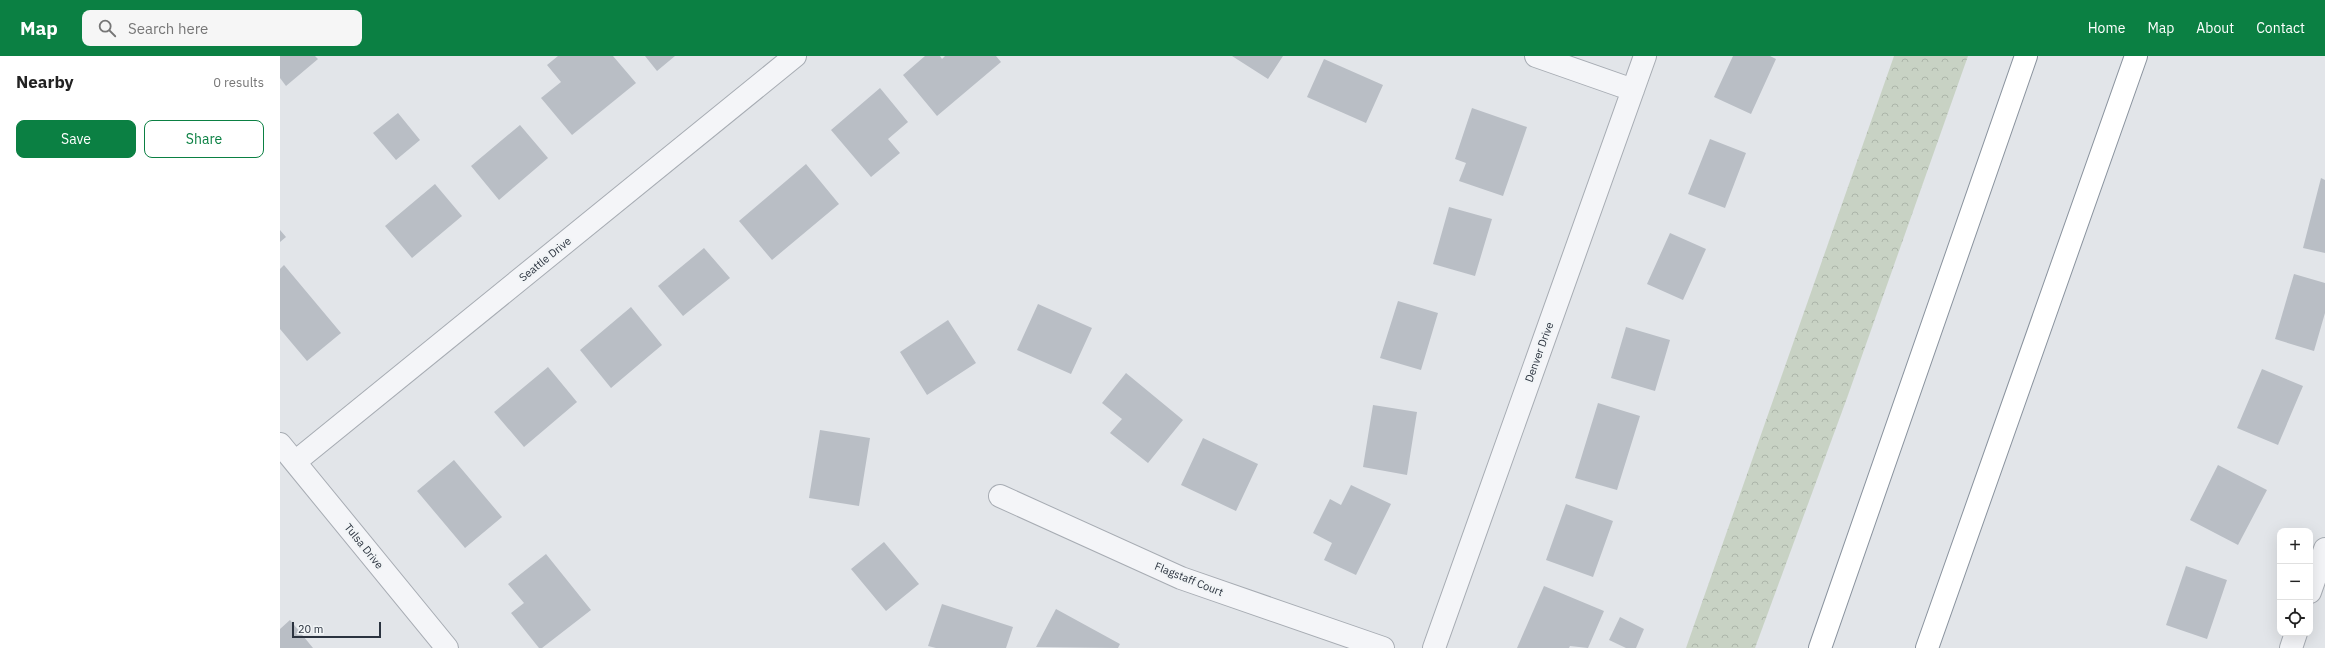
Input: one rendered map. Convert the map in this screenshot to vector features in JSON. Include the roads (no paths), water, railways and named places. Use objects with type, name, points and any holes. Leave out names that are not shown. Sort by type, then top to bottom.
[{"type":"highway","points":[[1821,642],[2026,56]]},
{"type":"highway","points":[[1927,648],[2136,56]]},
{"type":"street","name":"Seattle Drive","points":[[295,462],[795,56]]},
{"type":"street","points":[[1536,56],[1633,90]]},
{"type":"street","name":"Denver Drive","points":[[1434,648],[1645,56]]},
{"type":"street","name":"Tulsa Drive","points":[[280,444],[447,648]]},
{"type":"street","name":"Flagstaff Court","points":[[1000,496],[1181,578],[1383,648]]},
{"type":"street","points":[[2313,583],[2325,549]]},
{"type":"street","points":[[2291,648],[2295,636]]}]
